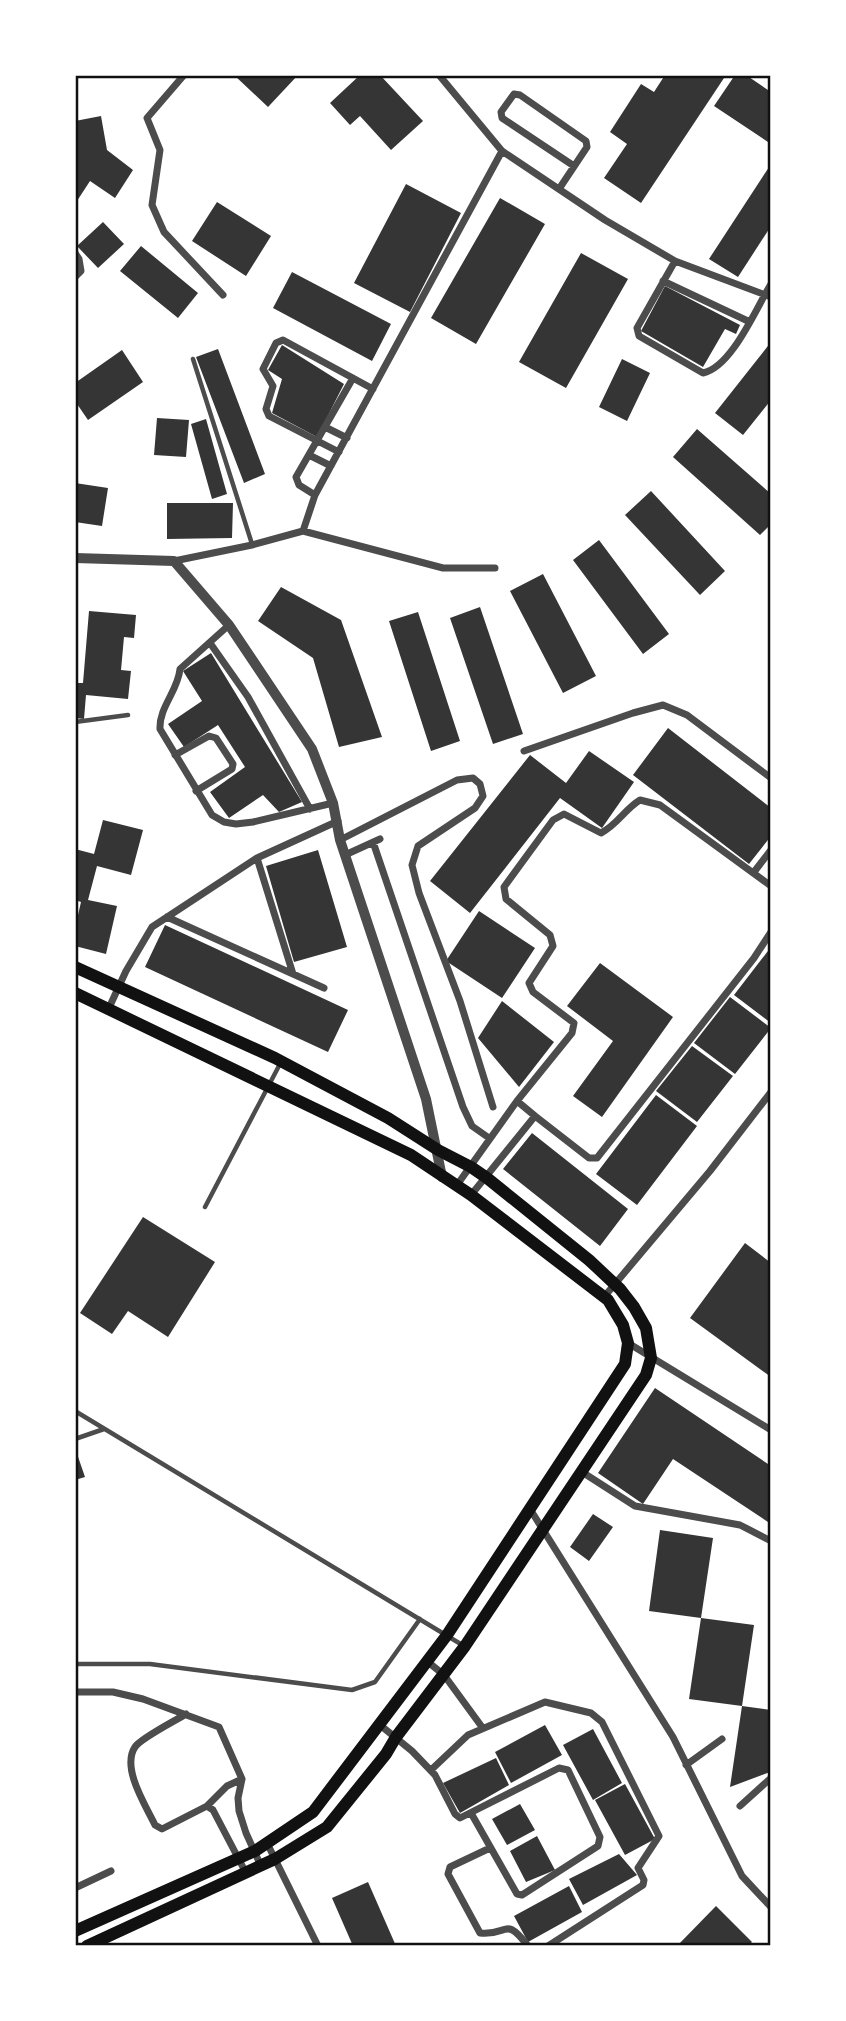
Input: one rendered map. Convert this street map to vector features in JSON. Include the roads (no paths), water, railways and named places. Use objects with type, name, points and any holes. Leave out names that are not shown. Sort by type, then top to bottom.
[{"type":"main road","points":[[75,967],[281,1061],[388,1118],[438,1150],[471,1167],[589,1260],[615,1284],[634,1307],[646,1328],[651,1358],[646,1375],[465,1646],[386,1754],[327,1827],[261,1866],[87,1946]]},
{"type":"main road","points":[[75,993],[411,1156],[457,1185],[606,1298],[623,1325],[628,1343],[625,1364],[447,1635],[313,1812],[255,1851],[75,1931]]},
{"type":"main road","points":[[182,1883],[190,1899]]},
{"type":"main road","points":[[106,1917],[113,1934]]},
{"type":"street","points":[[184,75],[147,118],[160,150],[152,205],[164,232],[223,295]]},
{"type":"street","points":[[439,75],[502,151],[605,220],[675,261],[768,296]]},
{"type":"street","points":[[559,189],[587,147],[586,141],[520,95],[514,94],[501,112],[502,118],[574,166]]},
{"type":"street","points":[[303,531],[316,495],[331,466],[502,151]]},
{"type":"street","points":[[75,253],[79,259],[80,271],[75,277]]},
{"type":"street","points":[[675,261],[637,328],[639,336],[703,373],[712,371],[741,338],[768,296],[771,284]]},
{"type":"street","points":[[663,281],[750,322]]},
{"type":"street","points":[[339,452],[269,416],[267,409],[273,386],[263,369],[276,343],[282,340],[373,389]]},
{"type":"street","points":[[316,495],[299,485],[296,477],[353,378]]},
{"type":"street","points":[[325,427],[347,438]]},
{"type":"street","points":[[309,455],[331,466]]},
{"type":"street","points":[[75,558],[174,561],[303,531],[443,568],[495,569]]},
{"type":"street","points":[[174,561],[229,625],[312,749],[333,803],[340,840],[426,1099],[442,1177]]},
{"type":"street","points":[[229,625],[180,669],[179,680],[159,716],[160,729],[196,791],[212,815],[224,822],[253,822],[333,803]]},
{"type":"street","points":[[210,643],[248,697],[310,809]]},
{"type":"street","points":[[524,751],[663,705],[687,715],[771,778]]},
{"type":"street","points":[[175,755],[209,736],[216,738],[233,764],[232,769],[196,791]]},
{"type":"street","points":[[340,840],[457,780],[473,778],[480,784],[483,796],[475,808],[418,846],[412,865],[419,893],[460,1001],[494,1107]]},
{"type":"street","points":[[457,1185],[489,1138],[572,1033],[573,1023],[533,992],[529,983],[553,946],[551,935],[506,899],[504,887],[553,820],[564,814],[601,833],[612,827],[627,808],[640,800],[660,805],[771,886]]},
{"type":"street","points":[[108,1010],[152,927],[257,858],[338,821]]},
{"type":"street","points":[[345,855],[377,841],[463,1107],[472,1126],[489,1138]]},
{"type":"street","points":[[754,872],[771,850]]},
{"type":"street","points":[[257,858],[293,974]]},
{"type":"street","points":[[167,917],[324,988]]},
{"type":"street","points":[[517,1101],[589,1158],[597,1158],[754,958],[771,932]]},
{"type":"street","points":[[606,1298],[771,1092]]},
{"type":"street","points":[[471,1195],[535,1116]]},
{"type":"street","points":[[628,1343],[771,1430]]},
{"type":"street","points":[[582,1472],[635,1506],[740,1525],[771,1541]]},
{"type":"street","points":[[530,1509],[673,1737],[742,1876],[771,1907]]},
{"type":"street","points":[[428,1662],[444,1675],[482,1727]]},
{"type":"street","points":[[75,1692],[113,1692],[219,1727],[242,1779],[238,1798],[239,1811],[261,1866]]},
{"type":"street","points":[[431,1770],[468,1735],[545,1702],[591,1713],[602,1722],[659,1836],[638,1868],[644,1880],[643,1885],[548,1946]]},
{"type":"street","points":[[186,1714],[136,1746],[130,1759],[134,1780],[155,1825],[162,1829],[207,1806],[227,1786],[242,1779]]},
{"type":"street","points":[[380,1725],[431,1770],[455,1814],[460,1818],[559,1768],[568,1770],[600,1837],[598,1846],[522,1895],[517,1894],[471,1813]]},
{"type":"street","points":[[686,1765],[722,1739]]},
{"type":"street","points":[[740,1806],[771,1778]]},
{"type":"street","points":[[207,1806],[213,1810],[246,1872]]},
{"type":"street","points":[[267,1843],[318,1946]]},
{"type":"street","points":[[490,1848],[450,1867],[448,1874],[480,1933],[488,1934],[509,1928],[516,1930],[528,1946]]},
{"type":"street","points":[[75,1888],[111,1871]]},
{"type":"lane","points":[[192,359],[252,545]]},
{"type":"lane","points":[[75,722],[128,715]]},
{"type":"lane","points":[[205,1207],[281,1061]]},
{"type":"lane","points":[[75,1411],[465,1646]]},
{"type":"lane","points":[[75,1439],[104,1429]]},
{"type":"lane","points":[[75,1664],[150,1664],[352,1690],[374,1682],[420,1619]]}]
